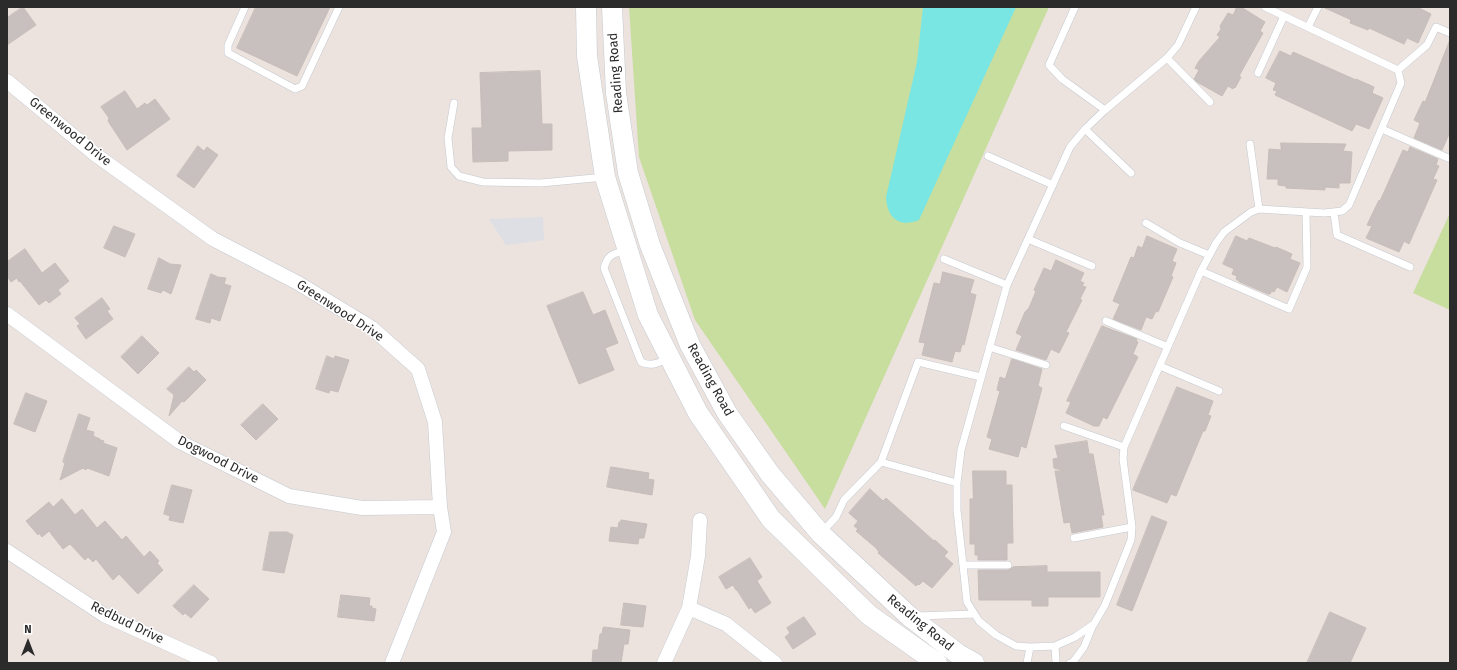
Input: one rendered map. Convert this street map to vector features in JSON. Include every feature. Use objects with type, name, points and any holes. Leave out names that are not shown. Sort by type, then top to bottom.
[{"type":"main road","name":"Reading Road","points":[[586,7],[587,56],[606,177],[639,255],[727,413],[770,474],[821,534],[909,616],[958,654],[974,663]]},
{"type":"main road","name":"Reading Road","points":[[612,7],[616,93],[648,315],[698,413],[771,519],[869,615],[937,663]]},
{"type":"street","name":"Greenwood Drive","points":[[7,81],[96,155],[213,239],[298,283],[372,328],[418,369],[435,422],[440,507],[444,532],[392,663]]},
{"type":"street","name":"Dogwood Drive","points":[[7,314],[180,442],[289,496],[362,508],[440,507]]},
{"type":"street","points":[[664,663],[689,608],[698,556],[700,520]]},
{"type":"street","name":"Redbud Drive","points":[[7,551],[104,615],[211,663]]},
{"type":"street","points":[[689,608],[726,624],[775,663]]},
{"type":"lane","points":[[245,7],[228,45],[228,53],[295,89],[302,86],[339,7]]},
{"type":"lane","points":[[1075,7],[1049,65],[1062,79],[1105,110]]},
{"type":"lane","points":[[1094,624],[1076,637],[1055,646],[1030,647],[1016,646],[996,635],[979,621],[967,602],[957,510],[957,482],[962,450],[989,347],[1007,286],[1070,147],[1085,129],[1105,110],[1167,58],[1178,45],[1196,7]]},
{"type":"lane","points":[[1265,7],[1398,70]]},
{"type":"lane","points":[[1308,27],[1318,7]]},
{"type":"lane","points":[[1258,73],[1284,16]]},
{"type":"lane","points":[[1398,70],[1427,45],[1436,27],[1450,33]]},
{"type":"lane","points":[[1167,58],[1210,102]]},
{"type":"lane","points":[[1070,663],[1073,662],[1084,647],[1094,624],[1105,605],[1131,540],[1132,527],[1123,459],[1124,447],[1209,255],[1224,232],[1251,212],[1259,209],[1334,212],[1342,211],[1349,205],[1401,83],[1398,70]]},
{"type":"lane","points":[[454,103],[448,138],[451,167],[459,176],[483,182],[526,183],[606,177]]},
{"type":"lane","points":[[1085,129],[1131,172]]},
{"type":"lane","points":[[1382,129],[1448,158]]},
{"type":"lane","points":[[1250,144],[1259,209]]},
{"type":"lane","points":[[988,156],[1053,185]]},
{"type":"lane","points":[[1201,271],[1289,309],[1307,267],[1306,212]]},
{"type":"lane","points":[[1334,212],[1337,235],[1410,267]]},
{"type":"lane","points":[[1146,223],[1180,243],[1209,255]]},
{"type":"lane","points":[[1028,239],[1092,266]]},
{"type":"lane","points":[[639,255],[610,256],[606,260],[604,268],[641,362],[646,365],[654,364],[670,358]]},
{"type":"lane","points":[[944,259],[1007,286]]},
{"type":"lane","points":[[1106,321],[1168,347]]},
{"type":"lane","points":[[989,347],[1046,365]]},
{"type":"lane","points":[[821,534],[836,517],[844,500],[881,462],[918,362],[981,377]]},
{"type":"lane","points":[[1160,366],[1219,391]]},
{"type":"lane","points":[[1064,426],[1124,447]]},
{"type":"lane","points":[[881,462],[957,482]]},
{"type":"lane","points":[[1074,538],[1132,527]]},
{"type":"lane","points":[[963,565],[1008,565]]},
{"type":"lane","points":[[909,616],[974,614]]},
{"type":"lane","points":[[1055,646],[1056,663]]},
{"type":"lane","points":[[1027,663],[1030,647]]},
{"type":"shaded area","points":[[543,217],[544,240],[506,245],[489,219]]},
{"type":"green space","points":[[629,7],[1049,7],[825,509],[695,320],[639,157]]},
{"type":"green space","points":[[1450,213],[1450,310],[1413,293]]},
{"type":"water","points":[[923,7],[1016,7],[919,220],[906,223],[900,222],[892,216],[889,211],[886,197],[917,62]]},
{"type":"building","points":[[23,7],[36,25],[7,45],[7,18]]},
{"type":"building","points":[[256,7],[330,7],[297,76],[237,48]]},
{"type":"building","points":[[1237,7],[1241,7],[1265,22],[1260,31],[1263,33],[1239,76],[1241,77],[1235,88],[1234,87],[1233,89],[1228,86],[1222,96],[1194,79],[1199,70],[1195,68],[1199,61],[1220,37],[1217,35],[1221,29],[1220,26],[1228,13],[1233,15]]},
{"type":"building","points":[[1323,7],[1417,7],[1431,14],[1418,43],[1407,38],[1404,44],[1369,28],[1368,30],[1350,23],[1351,20]]},
{"type":"building","points":[[1450,40],[1450,132],[1442,150],[1414,138],[1420,123],[1414,120],[1423,101],[1425,102]]},
{"type":"building","points":[[1280,51],[1291,56],[1293,52],[1374,87],[1372,93],[1383,98],[1369,129],[1356,124],[1352,131],[1275,95],[1277,91],[1273,90],[1276,83],[1266,78]]},
{"type":"building","points":[[540,71],[542,124],[552,124],[552,150],[508,151],[508,161],[473,162],[472,128],[482,128],[480,73]]},
{"type":"building","points":[[125,91],[137,109],[145,103],[147,105],[155,99],[170,119],[127,150],[108,121],[109,118],[101,107]]},
{"type":"building","points":[[1281,143],[1346,144],[1343,151],[1352,152],[1350,183],[1339,183],[1339,188],[1325,187],[1325,190],[1286,188],[1286,186],[1278,185],[1278,179],[1267,179],[1269,149],[1281,150]]},
{"type":"building","points":[[198,146],[204,151],[207,147],[218,155],[194,188],[177,176]]},
{"type":"building","points":[[1410,147],[1438,159],[1436,165],[1439,166],[1433,179],[1437,180],[1409,244],[1404,241],[1399,252],[1366,238],[1372,226],[1367,225],[1379,200],[1380,201],[1403,150],[1408,152]]},
{"type":"building","points":[[114,226],[135,234],[125,257],[104,248]]},
{"type":"building","points":[[1147,236],[1177,249],[1172,261],[1176,263],[1171,276],[1173,277],[1158,312],[1156,311],[1152,319],[1146,317],[1141,330],[1113,319],[1120,304],[1113,301],[1131,257],[1134,258],[1138,246],[1142,248]]},
{"type":"building","points":[[1236,236],[1247,241],[1249,238],[1292,254],[1290,259],[1300,263],[1287,292],[1277,287],[1274,292],[1272,291],[1268,294],[1236,279],[1237,276],[1232,274],[1234,269],[1223,264]]},
{"type":"building","points":[[25,249],[42,273],[55,263],[69,281],[58,290],[61,294],[49,303],[46,300],[39,305],[17,278],[11,282],[7,276],[7,262]]},
{"type":"building","points":[[159,258],[170,264],[181,265],[171,294],[163,290],[161,293],[148,289]]},
{"type":"building","points":[[1056,260],[1084,273],[1080,281],[1084,283],[1082,286],[1086,287],[1080,299],[1082,300],[1066,332],[1069,333],[1059,353],[1051,349],[1046,360],[1016,350],[1022,336],[1016,333],[1025,312],[1029,308],[1036,291],[1034,290],[1044,268],[1051,271]]},
{"type":"building","points":[[943,272],[974,280],[970,293],[976,295],[964,345],[962,344],[960,352],[955,351],[952,362],[922,355],[925,343],[919,342],[934,283],[940,284]]},
{"type":"building","points":[[211,274],[226,278],[224,284],[231,286],[220,321],[211,318],[210,323],[196,319]]},
{"type":"building","points":[[583,292],[593,315],[605,310],[618,343],[605,348],[614,370],[579,384],[547,306]]},
{"type":"building","points":[[102,298],[110,309],[107,311],[113,319],[86,339],[77,326],[80,324],[75,318]]},
{"type":"building","points":[[1102,326],[1137,339],[1136,341],[1138,342],[1133,354],[1138,357],[1107,419],[1103,417],[1099,426],[1094,426],[1066,413],[1071,402],[1067,401]]},
{"type":"building","points":[[142,336],[159,353],[138,374],[121,357]]},
{"type":"building","points":[[327,356],[334,359],[335,356],[349,360],[338,392],[330,390],[329,393],[316,389]]},
{"type":"building","points":[[1012,359],[1042,369],[1038,386],[1042,388],[1026,448],[1021,446],[1018,457],[989,449],[992,439],[987,437],[1000,391],[997,390],[1000,377],[1005,379]]},
{"type":"building","points":[[189,367],[194,372],[196,370],[206,380],[184,402],[182,401],[169,416],[174,395],[167,389]]},
{"type":"building","points":[[1177,387],[1213,401],[1208,415],[1211,416],[1205,431],[1203,431],[1176,496],[1171,494],[1167,503],[1133,490]]},
{"type":"building","points":[[26,393],[47,401],[35,432],[14,424]]},
{"type":"building","points":[[263,404],[278,419],[256,440],[241,425]]},
{"type":"building","points":[[79,414],[90,418],[86,430],[94,432],[93,436],[104,441],[103,443],[117,448],[109,476],[83,468],[60,480],[65,463],[63,462]]},
{"type":"building","points":[[1087,441],[1089,454],[1093,454],[1104,515],[1101,515],[1103,527],[1072,533],[1070,522],[1064,523],[1055,471],[1064,471],[1054,468],[1053,459],[1058,458],[1055,446]]},
{"type":"building","points":[[611,467],[649,473],[648,479],[654,480],[652,495],[607,487]]},
{"type":"building","points":[[973,471],[1006,471],[1006,485],[1012,485],[1013,543],[1007,543],[1007,560],[978,560],[978,555],[975,555],[975,544],[970,544],[970,499],[973,499]]},
{"type":"building","points":[[172,485],[192,490],[183,523],[169,520],[170,516],[164,514]]},
{"type":"building","points":[[870,489],[883,501],[886,498],[948,552],[944,556],[953,564],[932,588],[923,581],[916,586],[878,553],[879,552],[876,548],[856,531],[858,529],[854,526],[858,521],[849,513]]},
{"type":"building","points":[[62,499],[75,515],[82,509],[97,528],[105,521],[122,540],[126,536],[144,557],[150,551],[159,561],[157,563],[163,570],[138,594],[119,574],[113,580],[96,559],[93,562],[88,557],[85,560],[70,544],[63,549],[49,531],[42,537],[39,533],[38,535],[26,521],[49,502],[53,507]]},
{"type":"building","points":[[1152,516],[1167,522],[1132,611],[1117,605]]},
{"type":"building","points":[[621,520],[647,524],[644,538],[639,538],[638,544],[609,541],[611,527],[618,528]]},
{"type":"building","points":[[270,532],[287,532],[293,535],[284,573],[263,570]]},
{"type":"building","points":[[750,558],[762,577],[757,581],[771,603],[755,613],[751,607],[749,609],[733,585],[726,589],[719,577]]},
{"type":"building","points":[[1047,566],[1047,572],[1100,572],[1100,597],[1048,597],[1048,606],[1032,606],[1032,600],[979,600],[978,570],[1008,570],[1013,567]]},
{"type":"building","points":[[194,585],[209,599],[191,618],[185,613],[183,615],[173,606]]},
{"type":"building","points":[[341,595],[370,598],[369,606],[376,609],[374,621],[338,617]]},
{"type":"building","points":[[624,603],[646,606],[643,627],[621,625]]},
{"type":"building","points":[[1330,612],[1366,628],[1350,663],[1307,663]]},
{"type":"building","points":[[804,617],[816,634],[793,649],[785,637],[790,633],[787,628]]},
{"type":"building","points":[[604,627],[630,630],[628,644],[624,644],[621,663],[592,663],[593,650],[598,650],[600,634],[602,634]]}]
